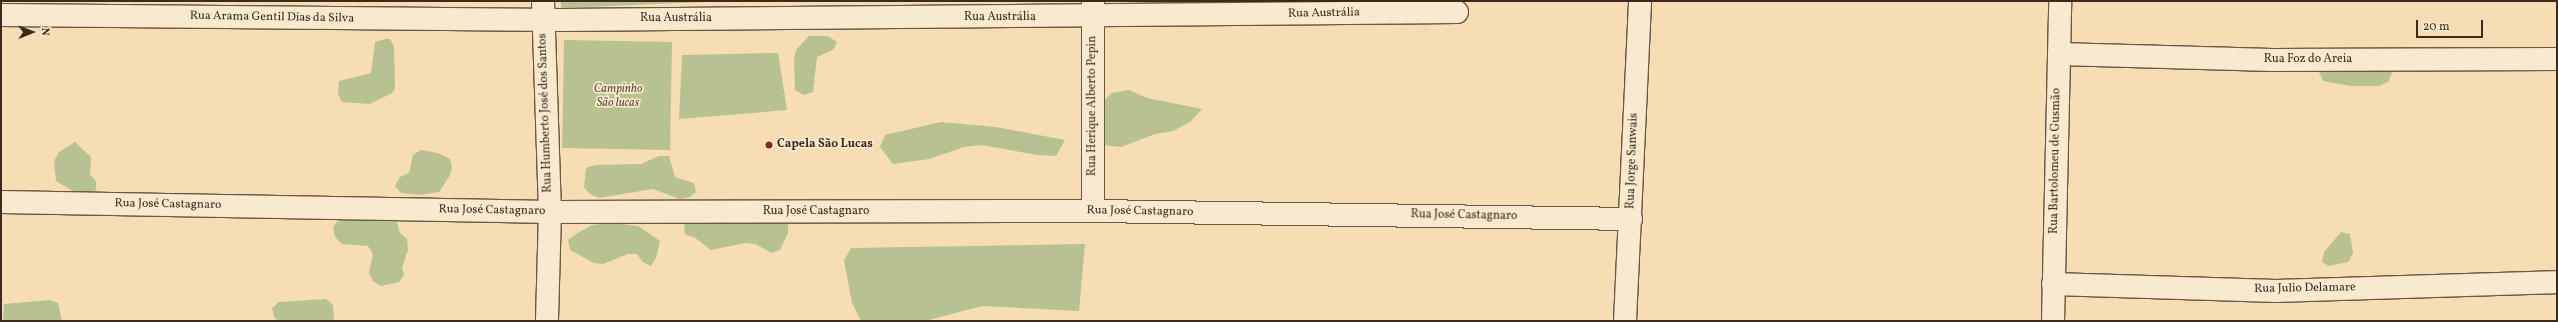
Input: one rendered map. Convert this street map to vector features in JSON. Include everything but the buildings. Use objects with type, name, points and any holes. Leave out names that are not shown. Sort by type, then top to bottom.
[{"type":"street","name":"Rua Jorge Sanwais","points":[[1625,321],[1631,219],[1640,1]]},
{"type":"street","name":"Rua Bartolomeu de Gusmão","points":[[2053,321],[2060,1]]},
{"type":"street","name":"Rua Austrália","points":[[543,10],[1093,9],[1457,12]]},
{"type":"street","name":"Rua Herique Alberto Pepin","points":[[1093,9],[1093,211]]},
{"type":"street","name":"Rua Arama Gentil Dias da Silva","points":[[1,15],[543,10]]},
{"type":"street","name":"Rua Humberto José dos Santos","points":[[543,10],[550,212],[547,321]]},
{"type":"street","name":"Rua Foz do Areia","points":[[2059,54],[2272,60],[2557,59]]},
{"type":"street","name":"Rua José Castagnaro","points":[[1,202],[550,212],[1093,211],[1631,219]]},
{"type":"street","name":"Rua Julio Delamare","points":[[2053,284],[2276,291],[2557,282]]},
{"type":"green space","points":[[561,1],[729,1],[561,8]]},
{"type":"green space","points":[[809,36],[828,36],[837,42],[833,50],[817,57],[813,92],[804,95],[795,90],[794,60],[796,50]]},
{"type":"green space","points":[[390,39],[394,47],[395,89],[392,93],[370,104],[342,102],[338,94],[339,81],[371,73],[375,42]]},
{"type":"green space","name":"Campinho São lucas","points":[[564,40],[672,42],[670,150],[562,148]]},
{"type":"green space","points":[[778,53],[787,110],[679,119],[682,55]]},
{"type":"green space","points":[[2325,65],[2388,65],[2392,73],[2388,82],[2379,86],[2351,86],[2323,81],[2319,72]]},
{"type":"green space","points":[[1129,90],[1147,98],[1202,109],[1190,122],[1173,131],[1155,134],[1121,147],[1103,145],[1098,106],[1112,93]]},
{"type":"green space","points":[[941,122],[996,127],[1065,140],[1056,156],[1037,155],[982,145],[964,147],[929,159],[893,164],[880,147],[885,135]]},
{"type":"green space","points":[[75,142],[91,157],[90,174],[96,181],[96,190],[90,196],[81,196],[56,181],[54,161],[59,152]]},
{"type":"green space","points":[[421,150],[438,153],[450,159],[452,168],[449,177],[439,192],[420,195],[401,193],[395,186],[400,177],[409,173],[413,155]]},
{"type":"green space","points":[[659,156],[669,156],[675,177],[694,183],[696,192],[690,197],[680,199],[653,189],[599,198],[590,194],[584,187],[586,168],[595,165],[641,164]]},
{"type":"green space","points":[[395,217],[400,233],[407,239],[408,250],[402,267],[404,275],[399,282],[381,286],[373,281],[369,273],[373,254],[368,246],[342,244],[335,237],[333,227],[339,219]]},
{"type":"green space","points":[[780,217],[788,224],[788,233],[780,250],[772,253],[755,244],[745,243],[711,250],[694,237],[685,235],[684,225],[689,218]]},
{"type":"green space","points":[[611,223],[638,226],[660,241],[656,258],[651,266],[643,262],[637,254],[628,254],[603,264],[594,263],[570,250],[568,240],[576,234],[592,225]]},
{"type":"green space","points":[[2341,232],[2350,234],[2353,253],[2348,262],[2329,266],[2322,262],[2324,252]]},
{"type":"green space","points":[[1085,244],[1079,311],[982,306],[925,321],[861,321],[852,303],[844,260],[851,248]]},
{"type":"green space","points":[[326,299],[333,305],[334,321],[278,321],[274,317],[272,308],[279,302]]},
{"type":"green space","points":[[50,300],[58,303],[62,321],[3,321],[4,304]]},
{"type":"place","name":"Capela São Lucas","points":[[769,145]]}]
